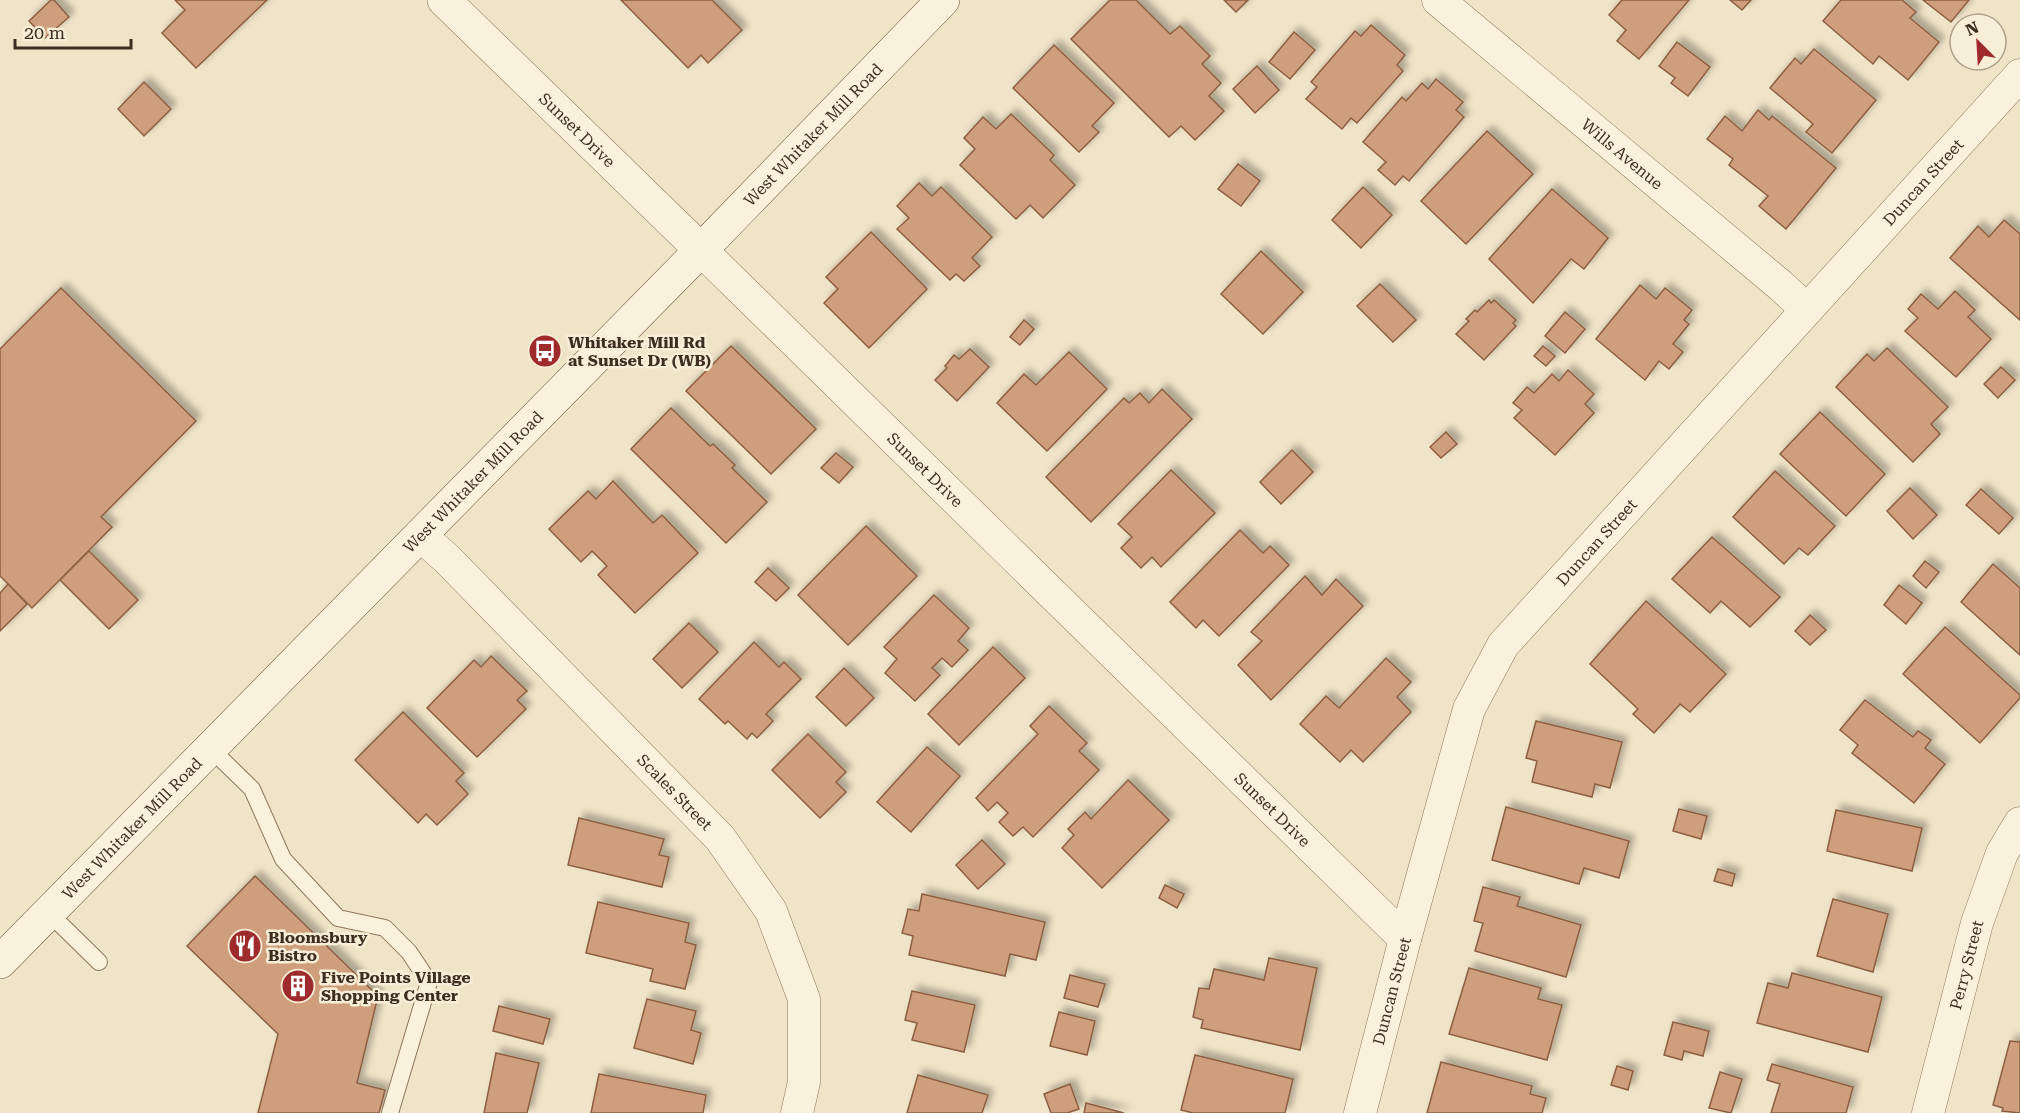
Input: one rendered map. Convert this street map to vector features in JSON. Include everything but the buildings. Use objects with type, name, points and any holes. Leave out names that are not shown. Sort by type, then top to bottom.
[{"type":"main road","name":"Sunset Drive","points":[[444,0],[701,250]]},
{"type":"main road","name":"West Whitaker Mill Road","points":[[0,963],[701,250],[943,0]]},
{"type":"street","name":"Wills Avenue","points":[[1438,0],[1806,309]]},
{"type":"street","name":"Duncan Street","points":[[1360,1113],[1468,709],[1503,645],[2020,75]]},
{"type":"street","name":"Sunset Drive","points":[[701,250],[1405,939]]},
{"type":"street","name":"Scales Street","points":[[420,535],[447,559],[720,838],[771,911],[804,999],[804,1082],[797,1113]]},
{"type":"street","name":"Perry Street","points":[[1929,1113],[1977,923],[2002,853],[2020,823]]},
{"type":"lane","points":[[211,749],[252,789],[283,860],[338,918],[385,928],[409,952],[429,982],[390,1113]]},
{"type":"lane","points":[[49,912],[99,962]]},
{"type":"place","name":"Whitaker Mill Rd at Sunset Dr (WB)","points":[[545,351]]},
{"type":"place","name":"Bloomsbury Bistro","points":[[245,946]]},
{"type":"place","name":"Five Points Village Shopping Center","points":[[298,986]]}]
